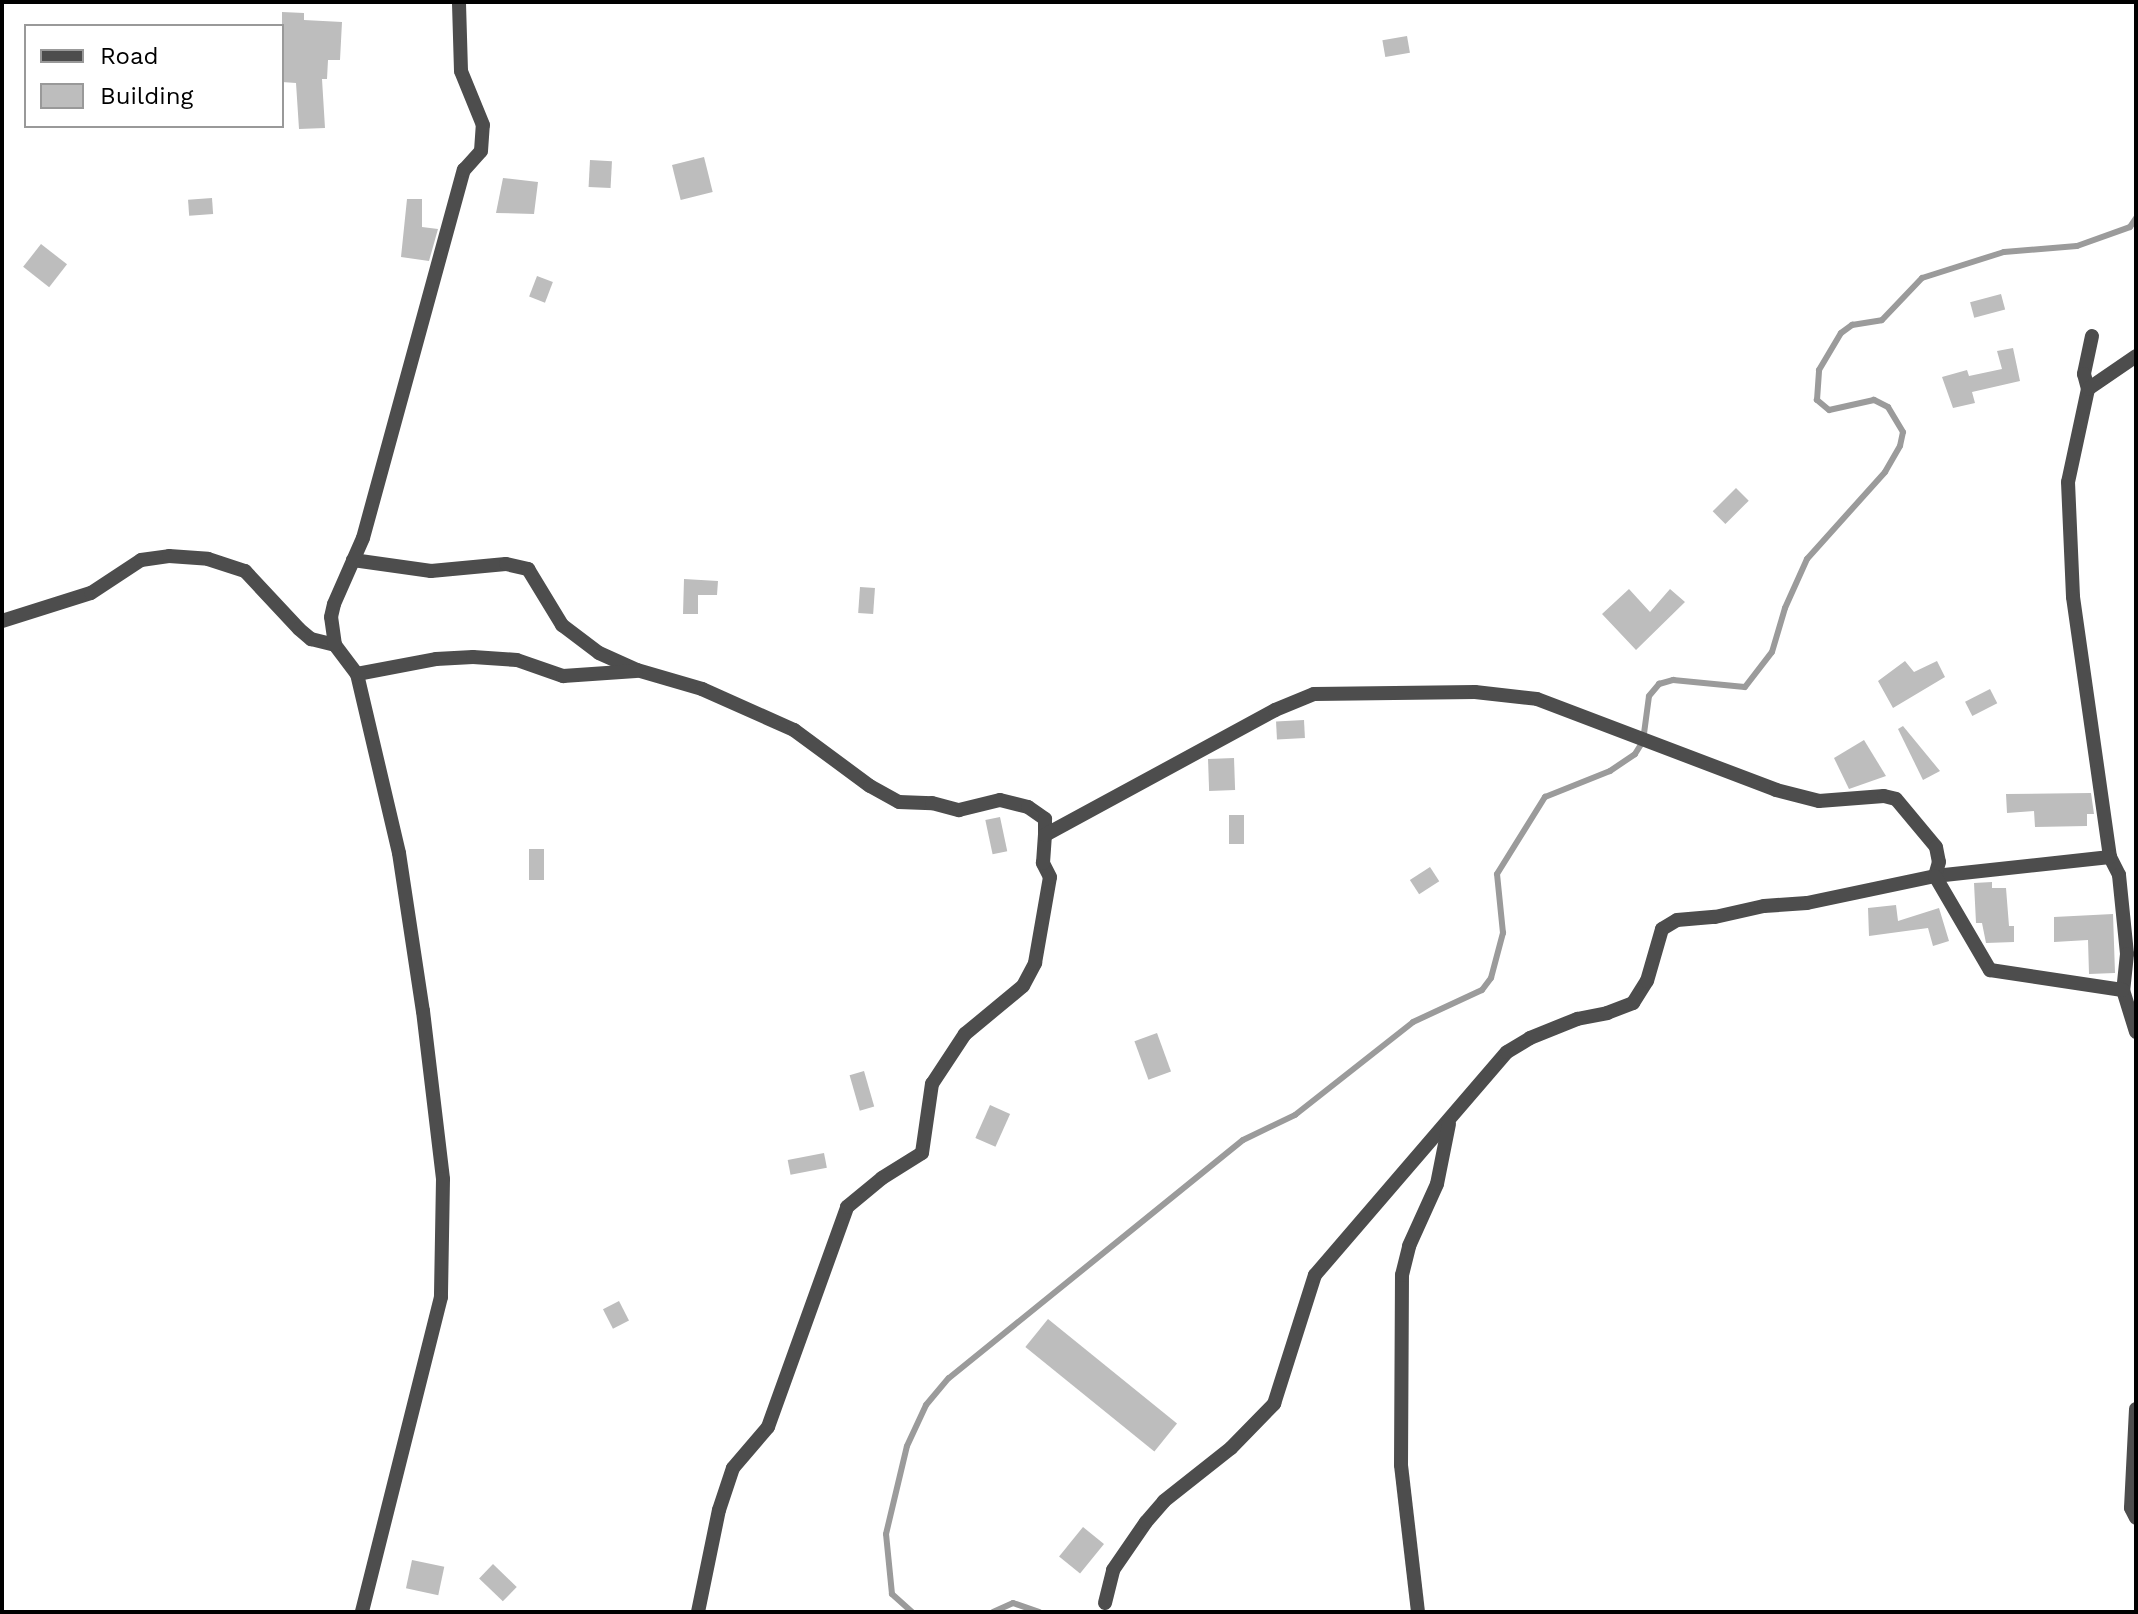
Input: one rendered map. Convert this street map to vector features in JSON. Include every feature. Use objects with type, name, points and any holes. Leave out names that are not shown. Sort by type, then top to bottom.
[{"type":"street","points":[[362,1612],[441,1297],[443,1179],[423,1011],[399,853],[357,674],[335,645],[331,617],[363,538],[464,170],[481,151],[483,125],[461,71],[459,2]]},
{"type":"street","points":[[2092,336],[2084,374],[2088,389],[2068,482],[2072,568],[2110,857],[2119,875],[2127,954],[2123,990],[2136,1032]]},
{"type":"street","points":[[2088,389],[2136,356]]},
{"type":"street","points":[[2,621],[91,593],[141,560],[169,556],[208,559],[245,571],[311,639],[335,645]]},
{"type":"street","points":[[353,560],[431,571],[506,564],[528,569],[562,625],[599,653],[637,670],[702,689],[794,730],[870,786],[899,802],[932,803],[959,810],[1000,800],[1028,807],[1045,819],[1043,863],[1050,877],[1035,963],[1023,986],[965,1034],[932,1084],[922,1153],[882,1178],[847,1207],[768,1427],[733,1468],[719,1510],[698,1612]]},
{"type":"street","points":[[357,674],[436,659],[473,657],[517,660],[563,676],[637,670]]},
{"type":"street","points":[[1045,835],[1275,710],[1314,694],[1475,692],[1537,699],[1776,790],[1819,801],[1884,796],[1896,799],[1936,847],[1939,862],[1935,876],[1990,970],[2123,990]]},
{"type":"street","points":[[1105,1603],[1113,1570],[1146,1522],[1164,1501],[1231,1448],[1274,1404],[1315,1275],[1507,1052],[1530,1038],[1577,1019],[1607,1013],[1633,1003],[1647,981],[1657,936],[1677,920],[1715,917],[1764,906],[1807,903],[1935,876],[2110,857]]},
{"type":"street","points":[[1418,1612],[1401,1465],[1402,1275],[1409,1246],[1437,1184],[1449,1123]]},
{"type":"street","points":[[2136,1409],[2131,1508],[2136,1518]]},
{"type":"building","points":[[282,12],[304,13],[304,20],[342,22],[340,60],[328,60],[327,79],[322,79],[325,128],[299,129],[296,83],[284,82]]},
{"type":"building","points":[[1407,36],[1410,53],[1385,57],[1382,40]]},
{"type":"building","points":[[704,157],[713,192],[681,200],[672,165]]},
{"type":"building","points":[[590,160],[612,161],[611,188],[589,187]]},
{"type":"building","points":[[503,178],[538,182],[534,214],[496,213]]},
{"type":"building","points":[[212,198],[213,214],[189,216],[188,200]]},
{"type":"building","points":[[407,199],[422,199],[422,227],[438,229],[429,261],[401,257]]},
{"type":"building","points":[[41,244],[67,264],[49,287],[23,267]]},
{"type":"building","points":[[537,276],[553,282],[545,303],[529,297]]},
{"type":"building","points":[[2001,294],[2005,309],[1974,318],[1970,302]]},
{"type":"building","points":[[2013,348],[2020,381],[1972,392],[1975,403],[1953,408],[1942,377],[1967,370],[1969,376],[2002,369],[1997,351]]},
{"type":"building","points":[[1736,488],[1749,501],[1725,524],[1713,511]]},
{"type":"building","points":[[684,579],[718,581],[717,595],[698,595],[698,614],[683,614]]},
{"type":"building","points":[[860,587],[875,588],[873,614],[858,613]]},
{"type":"building","points":[[1629,589],[1650,612],[1670,589],[1685,602],[1636,650],[1602,614]]},
{"type":"building","points":[[1905,661],[1914,672],[1937,661],[1945,677],[1893,708],[1878,681]]},
{"type":"building","points":[[1990,689],[1997,703],[1972,716],[1965,702]]},
{"type":"building","points":[[1304,720],[1305,738],[1277,739],[1276,721]]},
{"type":"building","points":[[1903,726],[1940,771],[1923,780],[1898,729]]},
{"type":"building","points":[[1864,740],[1886,776],[1849,789],[1834,758]]},
{"type":"building","points":[[1234,758],[1235,790],[1209,791],[1208,759]]},
{"type":"building","points":[[2091,793],[2094,814],[2087,814],[2087,826],[2035,827],[2034,811],[2007,813],[2006,794]]},
{"type":"building","points":[[1229,815],[1244,815],[1244,844],[1229,844]]},
{"type":"building","points":[[1000,817],[1007,851],[993,854],[985,820]]},
{"type":"building","points":[[529,849],[544,849],[544,880],[529,880]]},
{"type":"building","points":[[1430,867],[1439,881],[1419,894],[1410,880]]},
{"type":"building","points":[[1992,882],[1992,888],[2006,888],[2009,926],[2014,926],[2014,942],[1986,943],[1982,923],[1976,923],[1974,883]]},
{"type":"building","points":[[1896,905],[1898,921],[1939,908],[1949,941],[1933,946],[1928,928],[1869,936],[1868,908]]},
{"type":"building","points":[[2113,914],[2115,973],[2089,974],[2088,940],[2054,942],[2054,917]]},
{"type":"building","points":[[1157,1033],[1171,1072],[1148,1080],[1134,1041]]},
{"type":"building","points":[[864,1071],[874,1107],[860,1111],[850,1075]]},
{"type":"building","points":[[990,1105],[1010,1114],[995,1147],[975,1138]]},
{"type":"building","points":[[824,1153],[827,1168],[791,1175],[788,1160]]},
{"type":"building","points":[[619,1301],[629,1321],[613,1329],[603,1309]]},
{"type":"building","points":[[1048,1319],[1177,1423],[1154,1451],[1025,1347]]},
{"type":"building","points":[[1083,1527],[1104,1544],[1080,1574],[1059,1557]]},
{"type":"building","points":[[412,1560],[444,1567],[438,1595],[406,1588]]},
{"type":"building","points":[[493,1564],[517,1587],[503,1601],[479,1578]]},
{"type":"waterway","points":[[912,1612],[892,1594],[886,1534],[907,1446],[926,1405],[949,1378],[1243,1140],[1295,1115],[1413,1022],[1482,990],[1491,978],[1503,933],[1497,874],[1545,797],[1610,771],[1635,754],[1643,741],[1649,696],[1659,684],[1673,680],[1745,687],[1772,652],[1785,608],[1807,559],[1885,472],[1900,446],[1903,432],[1888,407],[1874,400],[1829,410],[1817,400],[1819,370],[1841,333],[1852,325],[1882,320],[1922,278],[2004,252],[2077,246],[2130,227],[2136,218]]},
{"type":"waterway","points":[[993,1612],[1013,1603],[1039,1612]]}]
